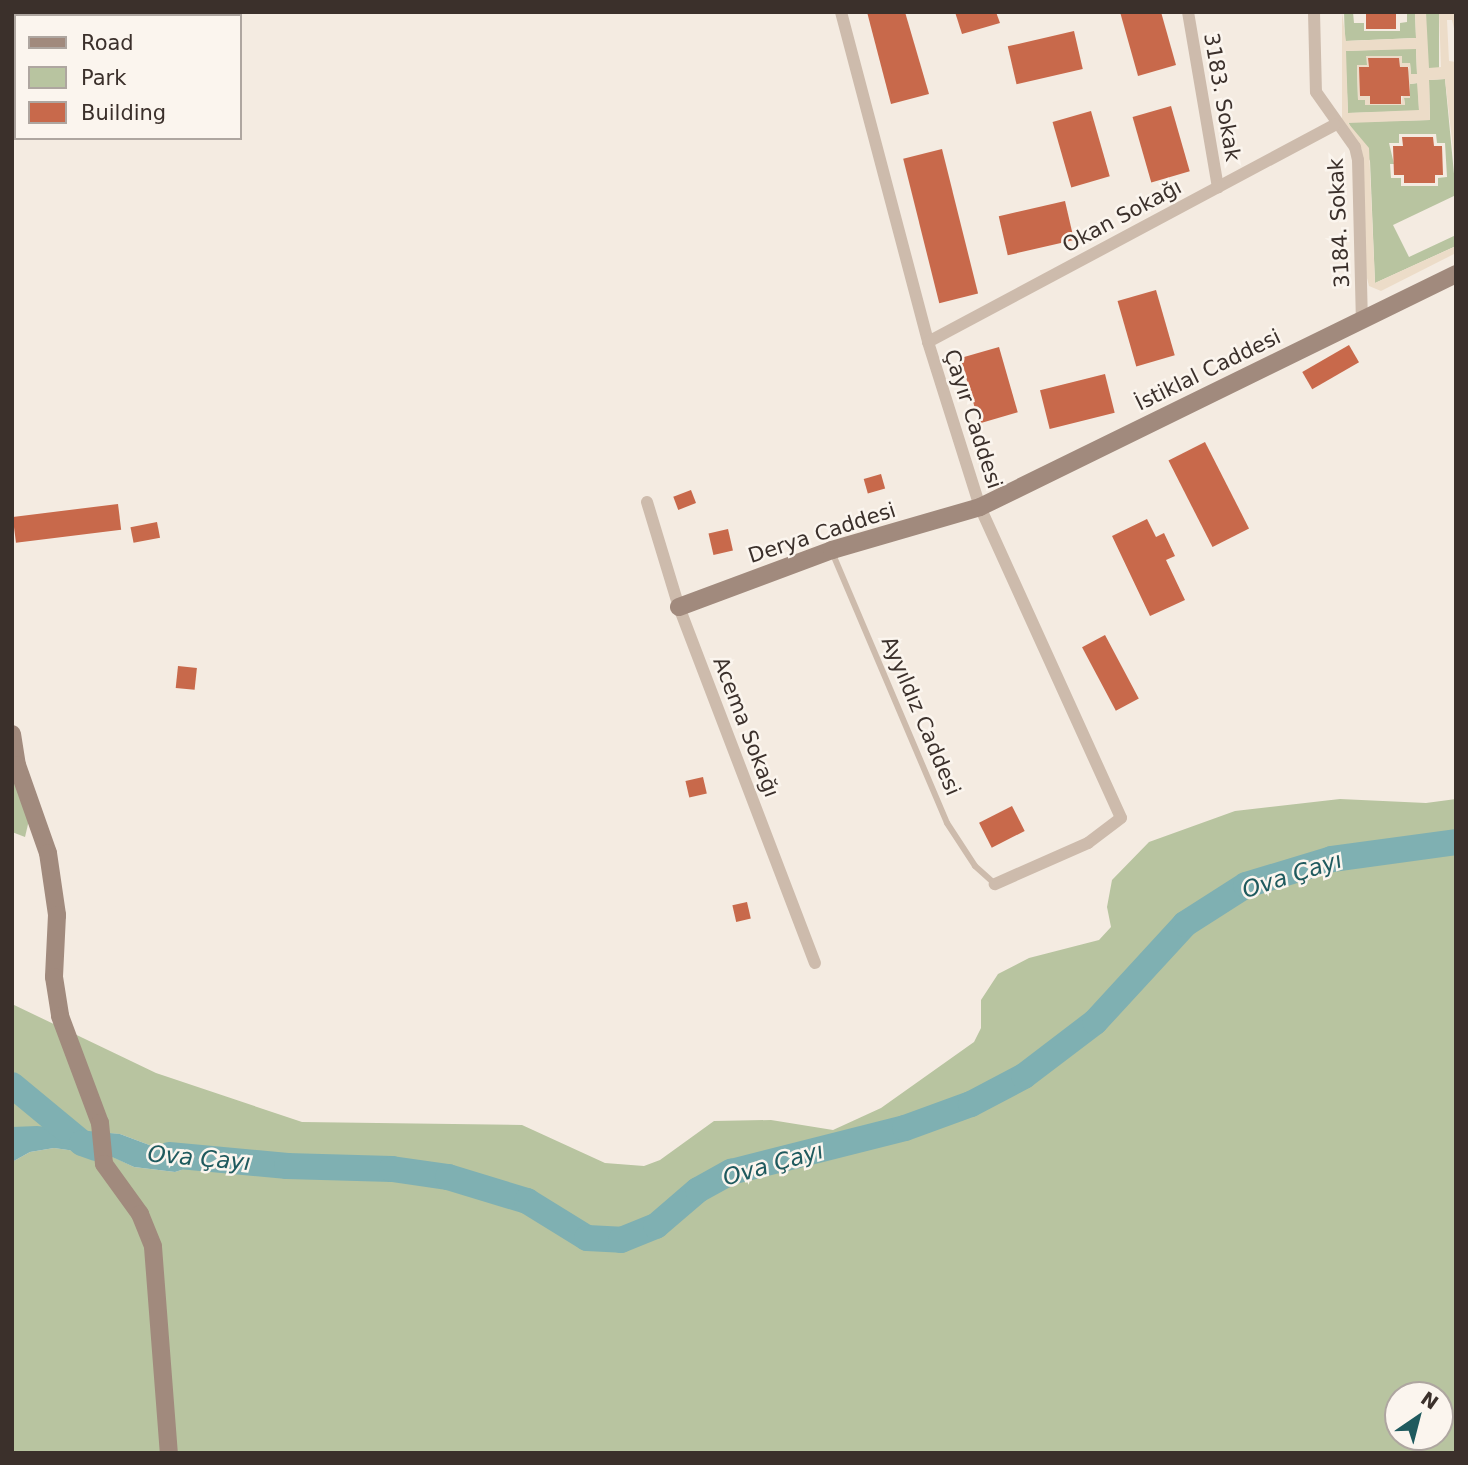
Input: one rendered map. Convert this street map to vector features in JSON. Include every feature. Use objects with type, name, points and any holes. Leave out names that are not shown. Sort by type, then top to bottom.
[{"type":"street","name":"Çayır Caddesi","points":[[841,12],[928,342],[980,507],[1121,818],[1088,843],[995,884]]},
{"type":"street","name":"3183. Sokak","points":[[1188,12],[1218,187]]},
{"type":"street","name":"3184. Sokak","points":[[1314,12],[1316,92],[1335,125],[1355,147],[1358,160],[1362,319]]},
{"type":"street","name":"Okan Sokağı","points":[[928,342],[1335,125]]},
{"type":"street","name":"İstiklal Caddesi","points":[[980,507],[1456,274]]},
{"type":"street","name":"Acema Sokağı","points":[[647,502],[680,607],[815,963]]},
{"type":"street","name":"Derya Caddesi","points":[[680,607],[832,550],[980,507]]},
{"type":"street","points":[[12,734],[18,765],[50,862],[57,915],[56,1001],[100,1123],[104,1164],[140,1214],[153,1247],[169,1453]]},
{"type":"lane","name":"Ayyıldız Caddesi","points":[[832,550],[947,823],[962,849],[995,884]]},
{"type":"green space","points":[[1344,12],[1353,12],[1354,23],[1364,23],[1364,31],[1400,31],[1400,23],[1407,22],[1407,12],[1415,12],[1416,38],[1345,41]]},
{"type":"green space","points":[[1426,12],[1439,12],[1439,68],[1426,68]]},
{"type":"green space","points":[[1416,48],[1417,74],[1411,75],[1410,63],[1402,63],[1402,56],[1367,56],[1367,65],[1357,65],[1358,100],[1365,100],[1365,105],[1405,105],[1404,98],[1410,98],[1410,84],[1418,83],[1419,111],[1348,113],[1345,51]]},
{"type":"green space","points":[[1445,79],[1456,195],[1393,225],[1409,257],[1456,235],[1456,246],[1375,283],[1370,161],[1348,122],[1430,120],[1429,80]],"holes":[[[1399,134],[1436,134],[1437,143],[1445,143],[1447,177],[1438,178],[1438,186],[1401,186],[1401,178],[1391,178],[1390,164],[1394,164],[1389,143],[1399,143]]]},
{"type":"green space","points":[[12,765],[29,820],[25,837],[12,832]]},
{"type":"green space","points":[[1340,799],[1426,803],[1456,799],[1456,1453],[12,1453],[12,1162],[30,1152],[54,1148],[111,1156],[134,1167],[175,1172],[200,1164],[207,1146],[160,1149],[120,1134],[12,1127],[12,1004],[156,1073],[302,1122],[522,1125],[605,1163],[644,1166],[660,1160],[714,1121],[771,1120],[833,1130],[881,1108],[974,1042],[981,1028],[981,1000],[998,974],[1029,958],[1099,940],[1111,927],[1107,907],[1112,880],[1149,842],[1235,811]]},
{"type":"shaded area","points":[[1342,12],[1346,41],[1416,38],[1415,12],[1426,12],[1429,68],[1441,67],[1439,12],[1456,12],[1456,37],[1452,20],[1447,20],[1449,61],[1456,62],[1456,175],[1445,79],[1429,80],[1430,120],[1348,123],[1369,148],[1375,283],[1456,246],[1456,253],[1381,291],[1369,286],[1366,274],[1362,149],[1342,124]],"holes":[[[1416,49],[1417,74],[1411,74],[1410,63],[1402,63],[1402,56],[1366,56],[1367,65],[1357,65],[1358,100],[1365,100],[1365,105],[1405,105],[1404,98],[1410,98],[1410,84],[1417,83],[1419,110],[1348,113],[1346,51]],[[1369,58],[1399,58],[1400,67],[1409,67],[1401,104],[1371,104],[1370,96],[1360,95],[1363,88],[1359,67],[1369,67]]]},
{"type":"water","points":[[37,1126],[120,1134],[160,1149],[187,1144],[209,1150],[200,1164],[175,1172],[134,1167],[110,1156],[54,1148],[30,1152],[12,1162],[12,1127]]},
{"type":"building","points":[[867,12],[905,12],[929,94],[891,104]]},
{"type":"building","points":[[955,12],[996,12],[1000,23],[962,34]]},
{"type":"building","points":[[1120,12],[1161,12],[1176,65],[1138,76]]},
{"type":"building","points":[[1366,12],[1396,12],[1396,29],[1366,29]]},
{"type":"building","points":[[1074,31],[1083,69],[1017,84],[1008,46]]},
{"type":"building","points":[[1368,58],[1399,58],[1400,67],[1408,67],[1410,96],[1401,96],[1401,104],[1370,104],[1370,96],[1360,96],[1359,67],[1369,67]]},
{"type":"building","points":[[1171,106],[1190,171],[1151,182],[1133,117]]},
{"type":"building","points":[[1091,111],[1110,176],[1071,187],[1053,122]]},
{"type":"building","points":[[1402,137],[1433,137],[1434,146],[1442,146],[1443,175],[1435,175],[1435,183],[1404,183],[1404,175],[1394,175],[1393,146],[1403,146]]},
{"type":"building","points":[[942,149],[978,294],[939,303],[903,159]]},
{"type":"building","points":[[1065,201],[1074,240],[1008,255],[999,216]]},
{"type":"building","points":[[1156,290],[1175,355],[1136,366],[1118,301]]},
{"type":"building","points":[[1349,345],[1359,362],[1312,389],[1302,372]]},
{"type":"building","points":[[999,347],[1018,412],[979,423],[961,358]]},
{"type":"building","points":[[1105,374],[1115,413],[1050,429],[1040,390]]},
{"type":"building","points":[[1205,442],[1249,528],[1213,547],[1168,461]]},
{"type":"building","points":[[881,474],[885,488],[868,493],[864,479]]},
{"type":"building","points":[[691,490],[696,503],[678,510],[673,497]]},
{"type":"building","points":[[118,504],[121,530],[16,543],[13,517]]},
{"type":"building","points":[[1147,519],[1156,537],[1164,533],[1175,556],[1166,560],[1185,600],[1150,616],[1112,536]]},
{"type":"building","points":[[157,522],[160,538],[134,543],[130,527]]},
{"type":"building","points":[[728,529],[733,550],[713,555],[709,533]]},
{"type":"building","points":[[1105,635],[1139,699],[1116,711],[1082,647]]},
{"type":"building","points":[[178,666],[197,668],[195,690],[176,688]]},
{"type":"building","points":[[703,777],[707,794],[689,798],[685,781]]},
{"type":"building","points":[[1012,806],[1025,831],[992,848],[979,823]]},
{"type":"building","points":[[747,902],[751,919],[736,922],[732,905]]},
{"type":"waterway","name":"Ova Çayı","points":[[169,1155],[287,1166],[392,1169],[448,1177],[527,1201],[587,1238],[621,1240],[656,1226],[698,1190],[731,1172],[905,1128],[971,1104],[1024,1076],[1095,1022],[1185,924],[1246,885],[1332,859],[1456,842]]},
{"type":"waterway","name":"Ova Çayı","points":[[12,1085],[82,1143],[96,1148]]}]
